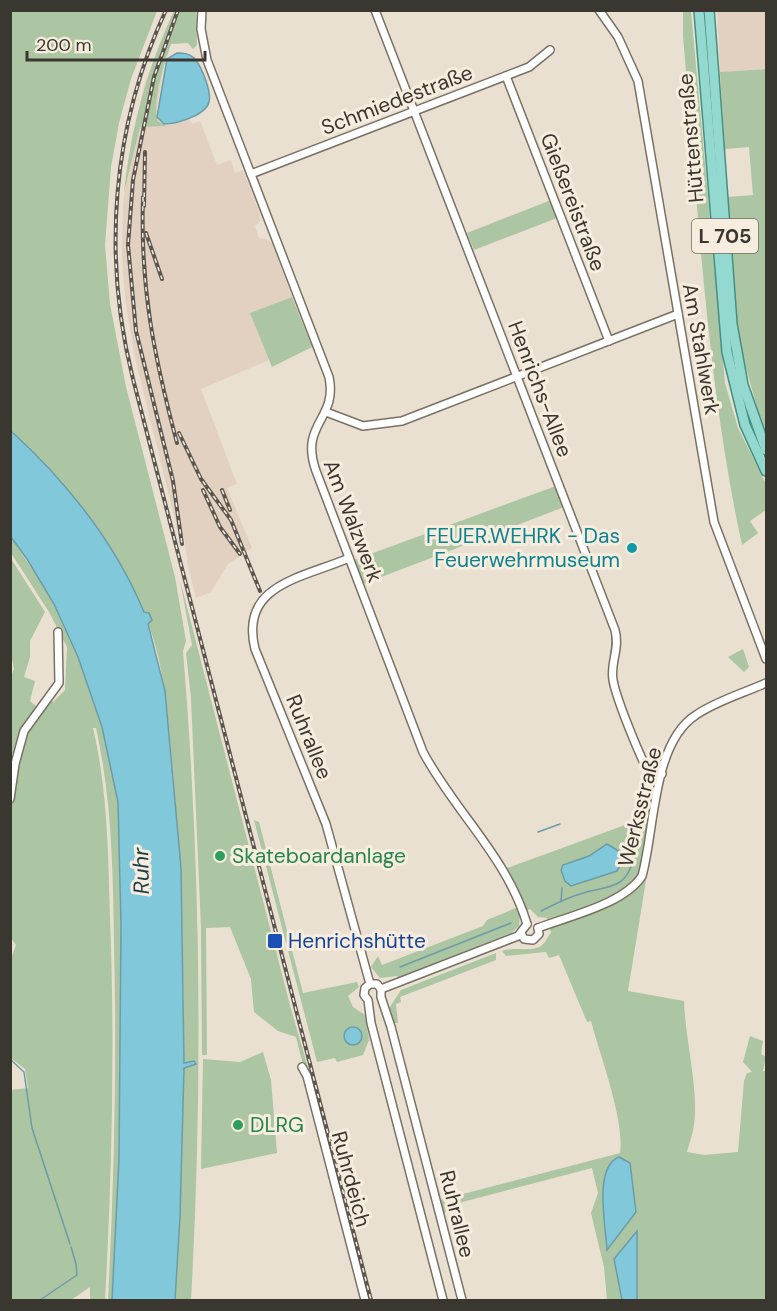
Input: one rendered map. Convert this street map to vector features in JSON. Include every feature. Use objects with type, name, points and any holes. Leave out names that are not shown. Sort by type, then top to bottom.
[{"type":"main road","name":"Hüttenstraße","points":[[699,10],[727,352],[745,425],[766,471]]},
{"type":"main road","name":"Hüttenstraße","points":[[709,10],[735,350],[749,405],[766,450]]},
{"type":"street","name":"Am Walzwerk","points":[[202,10],[201,29],[207,60],[329,377],[332,394],[326,412],[312,437],[312,458],[423,752],[443,787],[499,862],[527,924]]},
{"type":"street","name":"Henrichs-Allee","points":[[375,10],[615,630],[618,650],[613,680],[616,689],[646,767],[662,774]]},
{"type":"street","name":"Am Stahlwerk","points":[[599,10],[618,37],[638,81],[714,522],[766,659]]},
{"type":"street","name":"Schmiedestraße","points":[[251,174],[529,67],[550,50]]},
{"type":"street","name":"Gießereistraße","points":[[506,76],[609,340]]},
{"type":"street","points":[[326,412],[363,426],[392,424],[678,314]]},
{"type":"street","name":"Ruhrallee","points":[[349,558],[268,593],[254,612],[251,632],[255,649],[329,834],[370,984],[364,991],[443,1300]]},
{"type":"street","points":[[10,799],[15,764],[24,731],[59,683],[58,632]]},
{"type":"street","name":"Werksstraße","points":[[381,993],[522,933],[524,939],[533,940],[539,934],[538,928],[620,897],[638,883],[645,866],[662,774],[675,739],[689,720],[702,711],[766,683]]},
{"type":"street","points":[[522,933],[527,924],[534,923],[538,928]]},
{"type":"street","points":[[368,1000],[374,1002],[381,993],[377,984],[370,984]]},
{"type":"street","name":"Ruhrallee","points":[[381,993],[462,1300]]},
{"type":"street","name":"Ruhrdeich","points":[[302,1067],[307,1076],[365,1300]]},
{"type":"shaded area","points":[[174,11],[196,11],[197,45],[193,49],[188,43],[171,44],[164,63],[156,118],[160,123],[167,125],[189,119],[192,124],[200,121],[217,165],[231,160],[235,173],[243,170],[260,214],[260,221],[255,226],[259,238],[272,243],[292,297],[251,313],[269,360],[201,389],[237,484],[227,488],[252,548],[228,564],[211,592],[196,598],[188,567],[184,536],[179,536],[135,358],[125,300],[122,256],[123,203],[132,137],[145,83]]},
{"type":"shaded area","points":[[717,11],[766,11],[766,69],[720,72]]},
{"type":"green space","points":[[10,11],[157,11],[131,79],[119,123],[111,167],[105,245],[110,304],[126,387],[175,577],[186,641],[183,651],[194,814],[198,976],[197,1138],[191,1300],[175,1300],[184,1068],[195,1064],[184,1063],[183,954],[178,845],[167,709],[156,647],[150,627],[131,585],[85,513],[48,468],[11,430]]},
{"type":"green space","points":[[174,11],[196,11],[197,45],[193,49],[188,43],[171,44],[156,104],[158,121],[166,126],[140,127],[124,192],[131,145],[148,77]]},
{"type":"green space","points":[[683,11],[691,11],[725,383],[738,428],[766,484],[766,510],[750,521],[758,533],[742,545],[711,355],[683,36]]},
{"type":"green space","points":[[766,69],[766,439],[738,340],[728,197],[753,195],[749,147],[725,149],[720,72]]},
{"type":"green space","points":[[551,200],[557,218],[474,250],[467,233]]},
{"type":"green space","points":[[292,297],[312,347],[272,367],[250,313]]},
{"type":"green space","points":[[556,486],[564,507],[363,584],[354,560]]},
{"type":"green space","points":[[11,537],[55,604],[78,657],[102,727],[118,802],[121,925],[119,1159],[112,1300],[108,1300],[115,1079],[113,890],[111,836],[105,782],[96,728],[93,728],[102,776],[106,823],[112,966],[112,1109],[105,1300],[90,1300],[90,1287],[71,1300],[11,1300],[11,1090],[28,1088],[25,1069],[11,1058],[10,961],[16,945],[11,938],[11,806],[18,754],[25,732],[50,700],[53,702],[65,690],[67,647],[49,612],[11,553]]},
{"type":"green space","points":[[10,557],[45,612],[30,641],[30,657],[24,677],[35,681],[30,701],[38,708],[16,754],[10,753],[10,679],[14,669],[10,649]]},
{"type":"green space","points":[[180,580],[307,1064],[303,1065],[296,1037],[278,1031],[254,1012],[251,979],[230,927],[206,928],[207,1055],[202,1055],[201,928],[191,698],[186,653],[192,645]]},
{"type":"green space","points":[[743,649],[749,667],[744,672],[728,657]]},
{"type":"green space","points":[[658,813],[650,856],[640,873],[648,868],[628,991],[684,1001],[695,1096],[693,1128],[687,1152],[704,1155],[738,1152],[744,1081],[747,1073],[752,1072],[743,1062],[750,1036],[763,1041],[761,1054],[766,1057],[763,1071],[766,1071],[766,1300],[607,1300],[604,1267],[591,1213],[598,1193],[592,1168],[451,1205],[444,1214],[440,1200],[620,1153],[619,1124],[591,1021],[587,1022],[559,955],[549,958],[546,952],[506,956],[502,951],[534,949],[542,945],[551,933],[547,918],[538,917],[530,909],[520,914],[519,926],[508,936],[399,979],[397,976],[380,978],[371,967],[378,956],[382,965],[483,926],[487,920],[523,905],[507,868]]},
{"type":"green space","points":[[254,820],[259,822],[303,993],[357,982],[359,987],[348,996],[353,1007],[365,1015],[369,1040],[363,1055],[337,1062],[335,1058],[317,1062]]},
{"type":"green space","points":[[496,953],[496,960],[400,997],[401,1002],[396,1004],[398,1023],[392,1023],[388,1010],[401,990]]},
{"type":"green space","name":"DLRG","points":[[263,1052],[271,1080],[277,1153],[201,1169],[203,1059],[240,1062]]},
{"type":"water","points":[[177,53],[190,55],[197,61],[203,72],[210,98],[207,107],[197,115],[164,124],[157,117],[167,59]]},
{"type":"water","name":"Ruhr","points":[[10,430],[70,491],[103,536],[118,560],[144,612],[149,613],[152,620],[148,624],[165,691],[181,868],[184,1063],[194,1061],[196,1064],[184,1068],[175,1300],[112,1300],[119,1159],[121,925],[118,802],[102,727],[78,657],[54,604],[11,537]]},
{"type":"water","points":[[607,844],[622,853],[623,861],[617,871],[571,886],[565,881],[561,870],[563,865],[589,856]]},
{"type":"water","points":[[353,1027],[359,1030],[362,1036],[359,1042],[353,1045],[347,1042],[344,1036],[347,1030]]},
{"type":"water","points":[[619,1157],[630,1163],[636,1212],[607,1250],[604,1185],[611,1163]]},
{"type":"water","points":[[637,1231],[637,1300],[622,1300],[614,1259]]},
{"type":"waterway","points":[[538,832],[560,824]]},
{"type":"waterway","points":[[541,911],[575,896],[616,884],[627,874],[634,853]]},
{"type":"waterway","points":[[561,902],[562,888]]},
{"type":"waterway","points":[[400,967],[511,923]]},
{"type":"waterway","points":[[10,1059],[24,1072],[32,1128],[70,1244]]},
{"type":"waterway","points":[[40,1300],[77,1275],[71,1247]]},
{"type":"railway","points":[[166,10],[148,54],[134,99],[124,145],[118,192],[116,239],[117,286],[123,333],[371,1300]]},
{"type":"railway","points":[[178,10],[154,77],[133,180],[128,245],[136,331],[173,481],[182,544]]},
{"type":"railway","points":[[144,206],[145,152]]},
{"type":"railway","points":[[143,197],[144,262],[150,322],[177,443]]},
{"type":"railway","points":[[146,233],[162,279]]},
{"type":"railway","points":[[179,433],[201,479],[231,520],[260,591]]},
{"type":"railway","points":[[203,490],[220,527],[240,554]]},
{"type":"railway","points":[[222,490],[230,510]]},
{"type":"place","name":"FEUER.WEHRK - Das Feuerwehrmuseum","points":[[632,548]]},
{"type":"place","name":"Skateboardanlage","points":[[220,856]]},
{"type":"place","name":"Henrichshütte","points":[[275,941]]},
{"type":"place","name":"DLRG","points":[[238,1125]]}]
